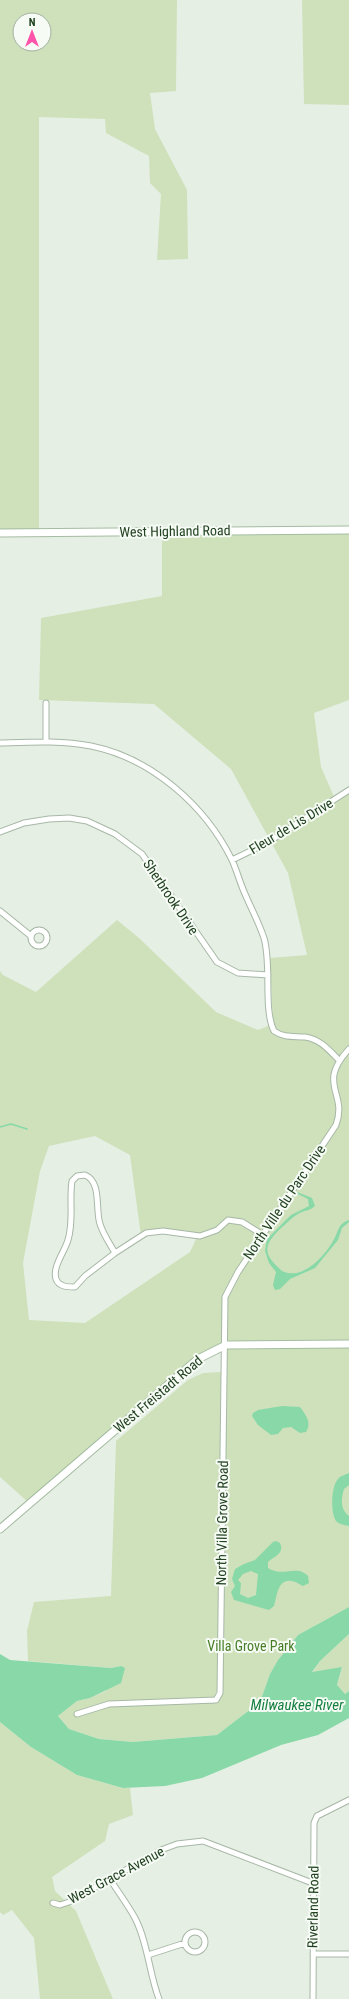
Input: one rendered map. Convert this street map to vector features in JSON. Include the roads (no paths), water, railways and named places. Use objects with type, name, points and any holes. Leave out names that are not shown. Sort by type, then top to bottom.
[{"type":"street","name":"West Highland Road","points":[[0,533],[349,530]]},
{"type":"street","points":[[46,702],[46,742]]},
{"type":"street","points":[[0,743],[46,742],[91,746],[124,755],[149,769],[175,788],[195,807],[214,829],[232,860],[264,938],[270,1014],[274,1031],[285,1036],[314,1039],[326,1047],[339,1060],[349,1049]]},
{"type":"street","name":"Fleur de Lis Drive","points":[[232,860],[267,843],[349,790]]},
{"type":"street","name":"Sherbrook Drive","points":[[0,832],[24,823],[48,818],[69,818],[87,821],[115,834],[146,859],[217,962],[238,972],[268,975]]},
{"type":"street","points":[[0,911],[31,936]]},
{"type":"street","name":"North Ville du Parc Drive","points":[[226,1345],[226,1292],[336,1125],[339,1109],[333,1077],[334,1070],[339,1060]]},
{"type":"street","points":[[115,1253],[100,1226],[96,1208],[96,1185],[91,1178],[77,1176],[72,1181],[72,1219],[68,1241],[56,1272],[56,1279],[61,1285],[75,1287],[85,1276],[115,1253],[146,1233],[163,1231],[200,1236],[217,1230],[228,1220],[242,1222],[263,1235]]},
{"type":"street","name":"West Freistadt Road","points":[[0,1529],[198,1359],[226,1345],[349,1344]]},
{"type":"street","name":"North Villa Grove Road","points":[[77,1714],[109,1704],[216,1700],[220,1694],[226,1345]]},
{"type":"street","name":"Riverland Road","points":[[313,1999],[315,1884],[314,1823],[317,1816],[349,1800]]},
{"type":"street","name":"West Grace Avenue","points":[[53,1903],[59,1905],[67,1902],[161,1850],[177,1844],[203,1840],[315,1884]]},
{"type":"street","points":[[110,1879],[135,1919],[148,1955],[154,1984],[159,1999]]},
{"type":"street","points":[[148,1955],[185,1943],[189,1934],[195,1932],[204,1936],[206,1943],[203,1949],[197,1952],[188,1949],[185,1943]]},
{"type":"street","points":[[313,1954],[349,1954]]},
{"type":"water","points":[[297,1192],[312,1198],[315,1206],[293,1217],[270,1241],[267,1251],[272,1260],[282,1271],[297,1273],[312,1266],[329,1247],[340,1226],[345,1221],[349,1220],[349,1222],[342,1228],[338,1240],[315,1268],[290,1279],[280,1289],[275,1290],[273,1285],[276,1272],[269,1263],[265,1251],[267,1239],[291,1215],[309,1206],[308,1199],[296,1193]]},
{"type":"water","points":[[282,1406],[300,1407],[308,1422],[308,1429],[306,1432],[300,1433],[291,1427],[283,1428],[278,1434],[271,1435],[258,1425],[252,1416],[253,1413],[258,1410]]},
{"type":"water","points":[[349,1473],[349,1485],[344,1489],[342,1500],[344,1510],[349,1516],[349,1526],[337,1522],[333,1513],[332,1500],[334,1488],[338,1479]]},
{"type":"water","points":[[276,1541],[280,1543],[281,1550],[268,1562],[268,1568],[279,1572],[299,1571],[308,1576],[309,1583],[303,1586],[292,1581],[286,1581],[283,1583],[278,1590],[274,1606],[269,1610],[234,1600],[231,1592],[235,1586],[232,1579],[235,1569],[255,1560],[273,1542]],"holes":[[[251,1571],[258,1574],[256,1595],[248,1598],[240,1594],[241,1583],[238,1580],[243,1574]]]},
{"type":"water","name":"Milwaukee River","points":[[349,1607],[349,1634],[320,1661],[312,1672],[342,1667],[337,1685],[345,1694],[349,1691],[349,1718],[318,1735],[281,1745],[202,1778],[165,1786],[123,1788],[77,1775],[31,1747],[0,1722],[0,1654],[10,1660],[111,1668],[121,1666],[125,1668],[121,1683],[90,1698],[77,1701],[58,1716],[69,1729],[99,1739],[133,1742],[217,1735],[260,1702],[270,1674],[278,1660],[298,1635]]},
{"type":"waterway","points":[[0,1127],[11,1124],[27,1129]]},
{"type":"park label","name":"Villa Grove Park","points":[[251,1646]]}]
